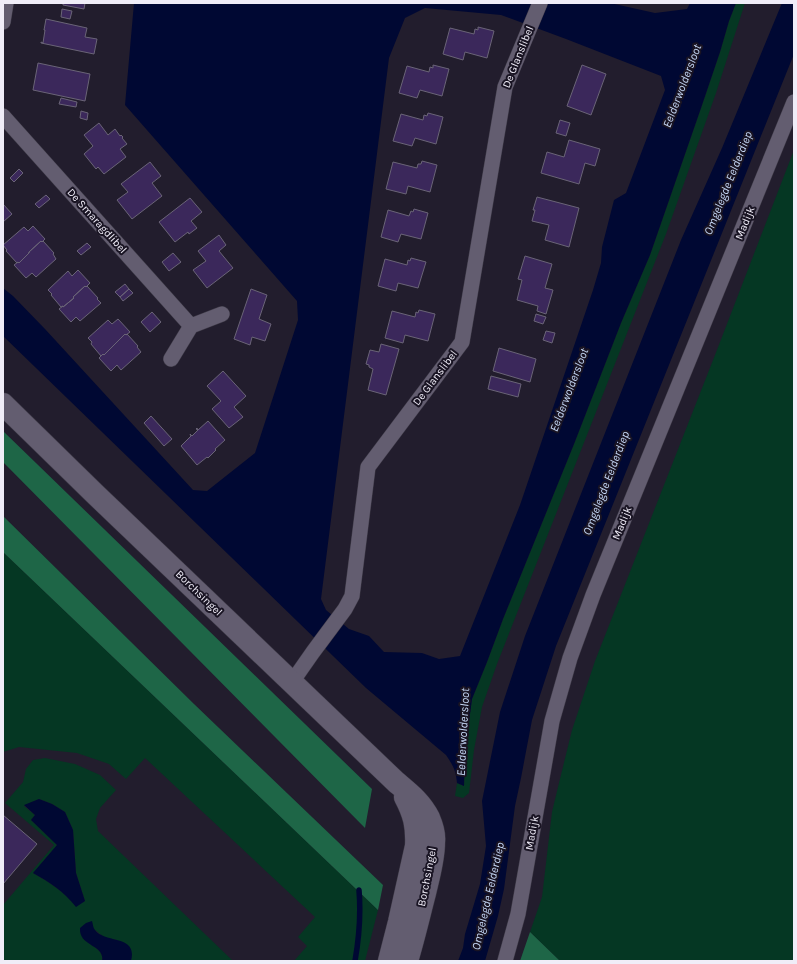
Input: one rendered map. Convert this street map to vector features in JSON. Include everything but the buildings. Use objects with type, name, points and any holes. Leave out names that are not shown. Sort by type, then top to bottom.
[{"type":"main road","name":"Borchsingel","points":[[3,404],[396,782],[415,797],[423,807],[433,829],[433,856],[416,932],[407,961]]},
{"type":"main road","name":"Borchsingel","points":[[389,961],[416,846],[412,810],[396,782]]},
{"type":"street","points":[[3,22],[6,3]]},
{"type":"street","name":"De Glanslibel","points":[[292,682],[345,609],[352,596],[368,467],[462,342],[505,87],[540,3]]},
{"type":"street","name":"Madijk","points":[[504,961],[518,914],[552,722],[570,658],[593,595],[794,102]]},
{"type":"street","name":"De Smaragdlibel","points":[[3,116],[191,326]]},
{"type":"street","points":[[171,359],[191,326],[222,314]]},
{"type":"green space","points":[[736,3],[745,3],[716,93],[666,234],[497,664],[482,707],[474,750],[469,793],[463,798],[455,796],[457,783],[464,786],[465,751],[472,699],[621,323],[650,255]]},
{"type":"green space","points":[[794,150],[794,961],[560,961],[530,932],[542,897],[552,812],[572,730],[595,661]]},
{"type":"green space","points":[[3,431],[372,789],[365,828],[3,462]]},
{"type":"green space","points":[[3,516],[194,704],[383,885],[378,910],[3,552]]},
{"type":"green space","points":[[3,552],[378,910],[365,961],[294,961],[307,946],[298,937],[315,917],[145,758],[126,779],[109,764],[77,753],[19,747],[3,752]]},
{"type":"green space","points":[[45,758],[75,764],[100,775],[116,790],[100,808],[96,819],[98,831],[233,961],[131,961],[117,940],[105,938],[95,930],[89,943],[101,953],[102,961],[3,961],[3,905],[54,845],[5,803],[23,782],[26,769],[33,760]],"holes":[[[39,799],[52,804],[65,812],[73,830],[76,873],[85,901],[76,906],[56,888],[33,873],[57,845],[31,820],[35,815],[24,806]]]},
{"type":"green space","points":[[530,932],[560,961],[520,961]]},
{"type":"water","points":[[134,3],[610,3],[655,13],[687,9],[690,3],[736,3],[650,255],[621,323],[472,699],[465,751],[464,786],[457,783],[454,768],[446,755],[366,688],[3,336],[3,288],[13,296],[45,329],[193,490],[207,491],[255,453],[298,320],[297,301],[125,105]],"holes":[[[425,8],[501,15],[661,76],[665,90],[626,193],[614,200],[602,247],[601,263],[593,290],[520,505],[460,656],[439,659],[422,653],[384,652],[369,636],[349,629],[326,610],[321,599],[389,58],[405,18]]]},
{"type":"water","name":"Omgelegde Eelderdiep","points":[[782,3],[794,3],[794,54],[556,646],[532,720],[515,806],[504,889],[485,961],[458,961],[463,948],[465,934],[480,884],[486,846],[482,801],[500,712],[525,636],[681,240],[722,148]]},
{"type":"water","points":[[39,799],[52,804],[65,812],[73,830],[76,873],[85,901],[76,907],[56,888],[33,873],[57,845],[31,820],[35,815],[24,805]]},
{"type":"water","points":[[92,921],[94,929],[100,934],[125,943],[130,947],[132,952],[131,961],[102,961],[101,953],[86,942],[80,933],[80,928],[86,923]]},
{"type":"waterway","name":"Eelderwoldersloot","points":[[355,961],[358,944],[360,908],[359,890]]}]
